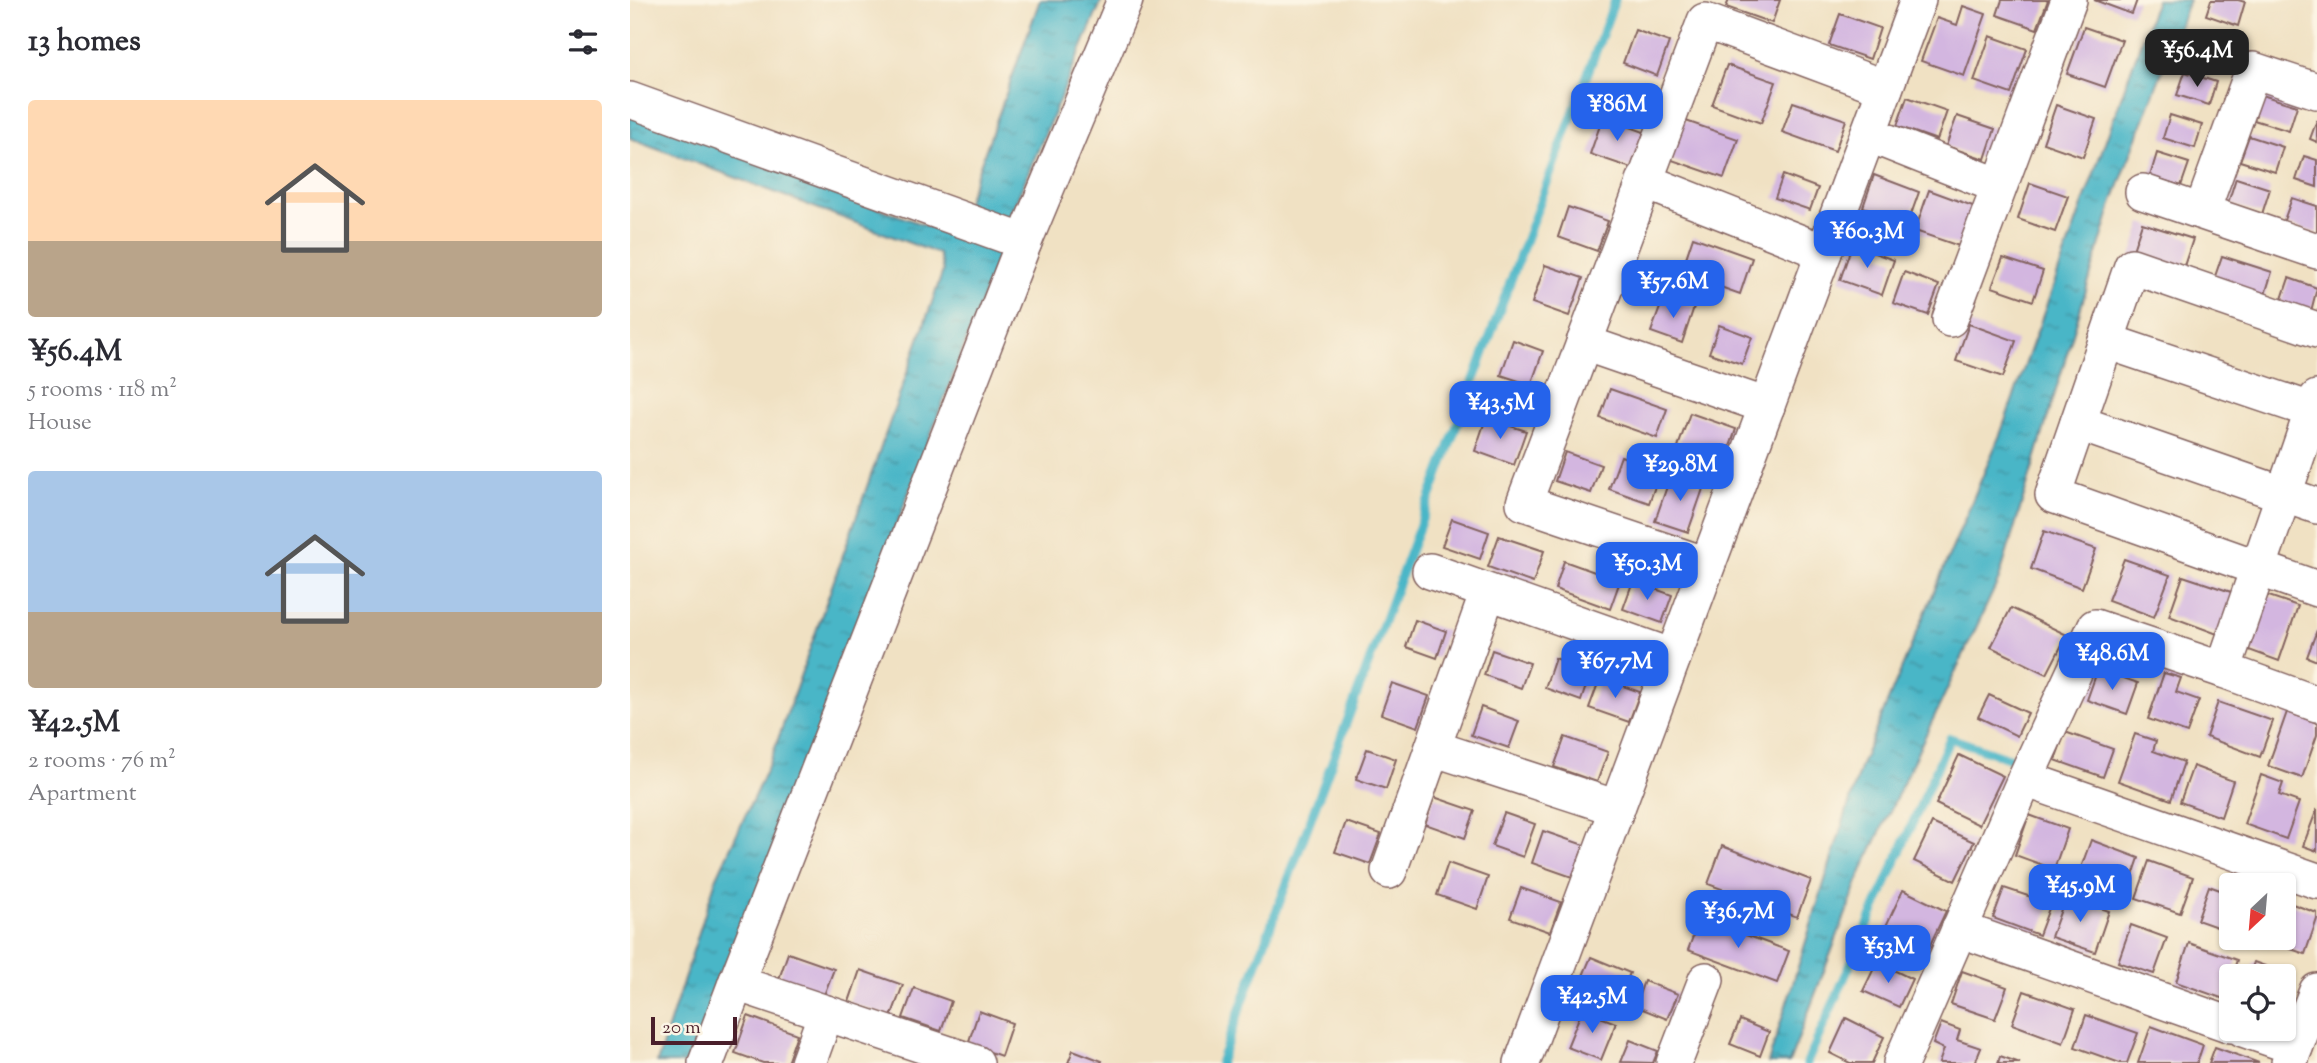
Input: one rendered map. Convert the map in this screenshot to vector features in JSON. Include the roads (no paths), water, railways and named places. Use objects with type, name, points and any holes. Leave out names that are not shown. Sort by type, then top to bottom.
[{"type":"street","points":[[706,1063],[1024,242],[1125,0]]},
{"type":"street","points":[[1521,1063],[1918,0]]},
{"type":"street","points":[[1950,319],[2069,0]]},
{"type":"street","points":[[1707,565],[1524,503],[1644,181],[1705,21],[1885,88]]},
{"type":"street","points":[[2202,211],[2253,71],[2317,91]]},
{"type":"street","points":[[630,100],[1024,242]]},
{"type":"street","points":[[1868,134],[1999,186]]},
{"type":"street","points":[[1644,181],[1824,252]]},
{"type":"street","points":[[2143,192],[2317,251]]},
{"type":"street","points":[[2317,330],[2132,266],[2053,495],[2317,589]]},
{"type":"street","points":[[2106,341],[2316,407],[2223,670]]},
{"type":"street","points":[[1584,343],[1766,406]]},
{"type":"street","points":[[2078,423],[2317,506]]},
{"type":"street","points":[[1430,571],[1673,657]]},
{"type":"street","points":[[1389,871],[1488,592]]},
{"type":"street","points":[[1901,1063],[2029,769],[2095,627],[2317,704]]},
{"type":"street","points":[[1433,748],[1616,808]]},
{"type":"street","points":[[2029,769],[2317,881]]},
{"type":"street","points":[[1959,929],[2219,1021]]},
{"type":"street","points":[[1674,1063],[1706,981]]},
{"type":"street","points":[[736,982],[966,1061]]},
{"type":"street","points":[[2266,1041],[2292,1055],[2317,991]]},
{"type":"street","points":[[808,1063],[826,1013]]},
{"type":"water","points":[[1040,0],[1102,0],[997,246],[999,254],[693,1063],[657,1063],[716,879],[770,762],[943,271],[939,254],[630,138],[630,115],[945,233],[965,207]]},
{"type":"water","points":[[2156,0],[2189,0],[2113,201],[1999,579],[1864,866],[1789,1063],[1768,1063],[1861,765],[2000,435]]},
{"type":"waterway","points":[[1220,1063],[1615,0]]},
{"type":"waterway","points":[[1807,1063],[1950,738],[2023,763]]}]
